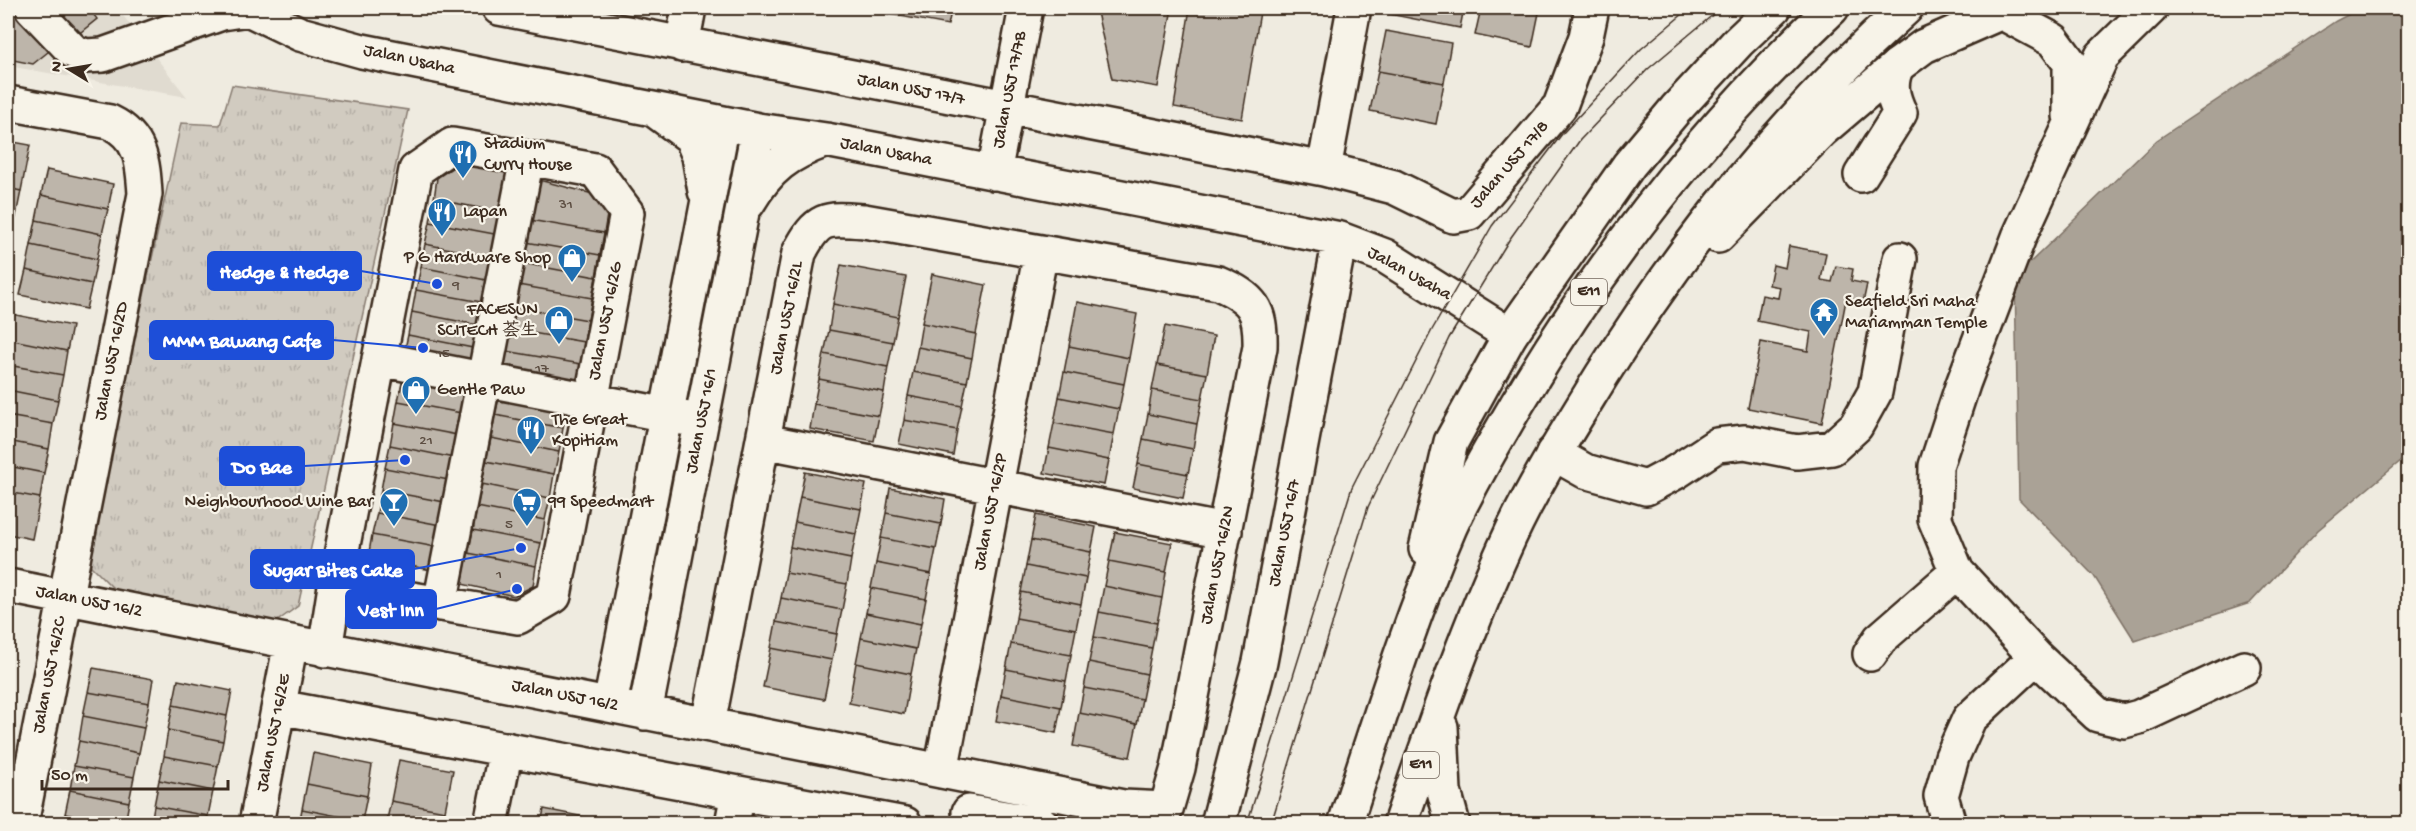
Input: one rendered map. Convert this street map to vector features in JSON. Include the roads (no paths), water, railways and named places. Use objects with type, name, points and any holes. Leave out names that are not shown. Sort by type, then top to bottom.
[{"type":"main road","points":[[32,8],[73,51],[85,56],[103,55],[222,13],[247,8]]},
{"type":"main road","name":"Jalan Usaha","points":[[247,8],[300,34],[363,51],[723,123],[826,140],[1340,239],[1385,256],[1510,335]]},
{"type":"main road","name":"Jalan USJ 17/7","points":[[499,8],[1324,169]]},
{"type":"main road","points":[[682,45],[689,8]]},
{"type":"main road","name":"Jalan USJ 17/7B","points":[[994,173],[1026,8]]},
{"type":"main road","points":[[1324,169],[1354,8]]},
{"type":"main road","name":"Jalan USJ 17/8","points":[[1324,169],[1394,187],[1453,216],[1470,213],[1560,106],[1586,38],[1592,8]]},
{"type":"main road","points":[[1412,621],[1432,518],[1451,442],[1510,335],[1629,165],[1707,75],[1774,8]]},
{"type":"main road","name":"E11","points":[[1345,824],[1412,621],[1451,525],[1485,459],[1539,367],[1641,220],[1699,148],[1758,81],[1832,8]]},
{"type":"main road","name":"E11","points":[[1400,824],[1441,707],[1504,549],[1553,453],[1649,301],[1690,244],[1760,156],[1868,42],[1906,8]]},
{"type":"main road","points":[[2151,8],[2102,56],[2019,237],[1963,384],[1936,466],[1935,519],[1957,572],[2036,657],[2098,715],[2124,721],[2139,717],[2244,668]]},
{"type":"main road","points":[[1649,301],[1747,209],[1822,130],[1878,97],[1897,66],[1924,46],[2006,10],[2054,40],[2070,63],[2070,124]]},
{"type":"main road","points":[[1861,175],[1900,113],[1878,97]]},
{"type":"main road","name":"Jalan USJ 16/2D","points":[[8,103],[110,122],[125,129],[135,141],[144,174],[145,194],[65,597]]},
{"type":"main road","points":[[654,109],[691,137],[699,156],[705,181],[705,214]]},
{"type":"main road","name":"Jalan USJ 16/1","points":[[610,705],[723,123]]},
{"type":"main road","name":"Jalan USJ 16/1","points":[[645,712],[758,129]]},
{"type":"main road","points":[[742,214],[762,180],[777,164],[801,149],[826,140]]},
{"type":"main road","points":[[325,650],[335,586],[416,170],[452,145],[527,158],[440,604]]},
{"type":"main road","name":"Jalan USJ 16/2G","points":[[335,586],[518,617],[554,596],[627,213],[595,170],[527,158]]},
{"type":"main road","name":"Jalan USJ 16/2L","points":[[708,724],[799,253],[811,230],[832,219],[864,220],[1218,283],[1232,289]]},
{"type":"main road","name":"Jalan USJ 16/7","points":[[1218,824],[1260,662],[1340,239]]},
{"type":"main road","name":"Jalan USJ 16/2P","points":[[941,771],[1041,252]]},
{"type":"main road","points":[[1553,453],[1585,471],[1646,488],[1676,472],[1717,444],[1745,441],[1797,452],[1832,447],[1856,426],[1875,392],[1900,259]]},
{"type":"main road","name":"Jalan USJ 16/2N","points":[[1123,807],[1166,809],[1178,768],[1260,347],[1261,328],[1257,312],[1248,301],[1232,289]]},
{"type":"main road","points":[[380,359],[702,422]]},
{"type":"main road","points":[[763,441],[1225,531]]},
{"type":"main road","points":[[1870,654],[1880,639],[1957,572]]},
{"type":"main road","name":"Jalan USJ 16/2","points":[[8,585],[325,650],[1123,807]]},
{"type":"main road","name":"Jalan USJ 16/2C","points":[[21,824],[65,597]]},
{"type":"main road","name":"Jalan USJ 16/2E","points":[[256,824],[291,642]]},
{"type":"main road","points":[[1949,824],[1941,796],[1952,757],[1969,719],[2036,657]]},
{"type":"main road","points":[[279,707],[506,749],[735,808],[905,824]]},
{"type":"main road","points":[[1441,707],[1444,791],[1453,824]]},
{"type":"main road","points":[[491,824],[506,749]]},
{"type":"main road","points":[[976,778],[968,818],[1042,824]]},
{"type":"tram line","points":[[1247,824],[1352,487],[1432,330],[1492,226],[1562,134],[1641,49],[1690,8]]},
{"type":"tram line","points":[[1271,824],[1368,507],[1449,338],[1509,240],[1580,140],[1648,69],[1721,8]]},
{"type":"place","name":"Stadium Curry House","points":[[463,180]]},
{"type":"place","name":"Lapan","points":[[442,238]]},
{"type":"place","name":"Hedge & Hedge","points":[[437,284]]},
{"type":"place","name":"P G Hardware Shop","points":[[572,284]]},
{"type":"place","name":"Seafield Sri Maha Mariamman Temple","points":[[1824,338]]},
{"type":"place","name":"FACESUN SCITECH 荟生","points":[[559,346]]},
{"type":"place","name":"MMM Bawang Cafe","points":[[423,348]]},
{"type":"place","name":"Gentle Paw","points":[[416,416]]},
{"type":"place","name":"The Great Kopitiam","points":[[531,456]]},
{"type":"place","name":"Do Bae","points":[[405,460]]},
{"type":"place","name":"Neighbourhood Wine Bar","points":[[394,528]]},
{"type":"place","name":"99 Speedmart","points":[[527,528]]},
{"type":"place","name":"Sugar Bites Cake","points":[[521,548]]},
{"type":"place","name":"Vest Inn","points":[[517,589]]}]
